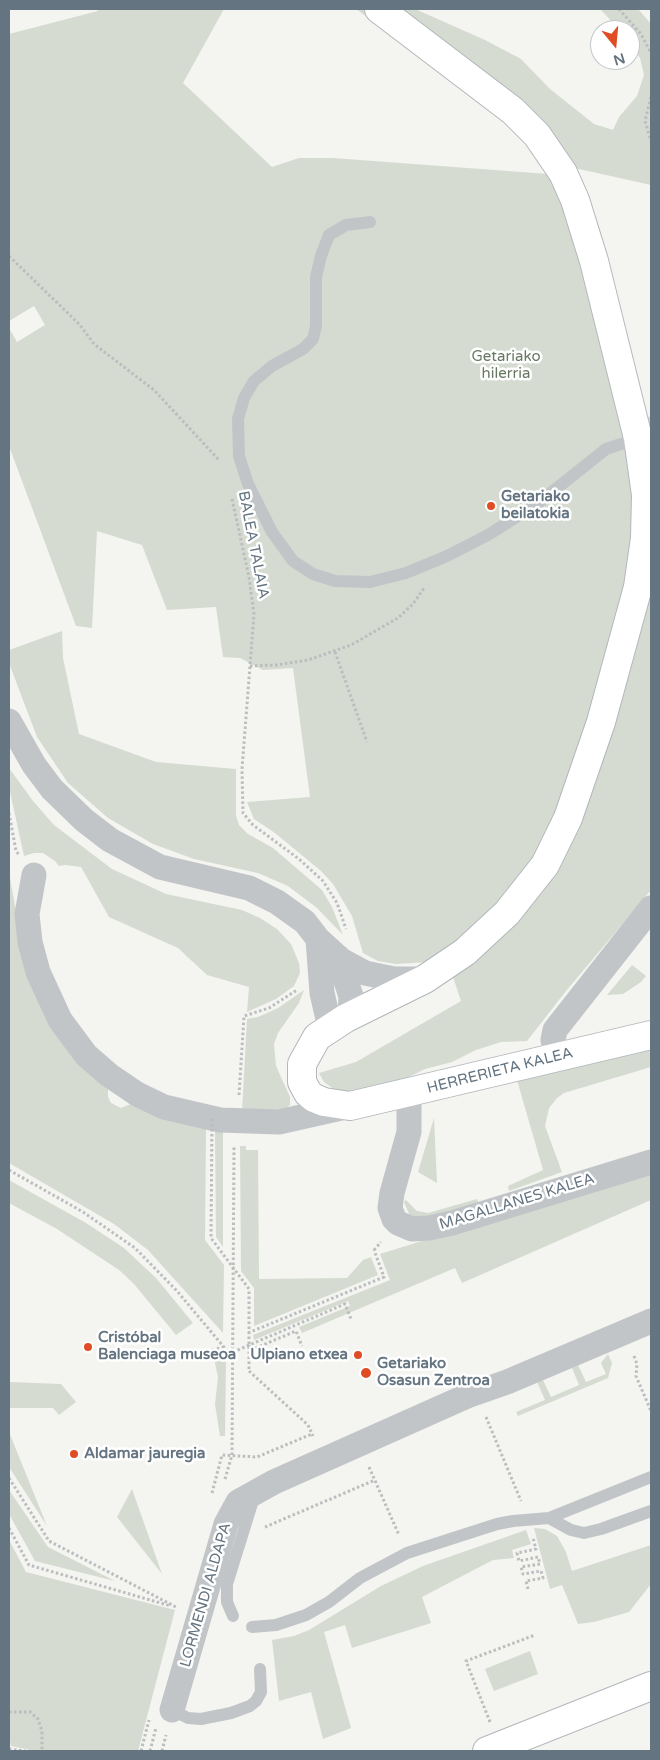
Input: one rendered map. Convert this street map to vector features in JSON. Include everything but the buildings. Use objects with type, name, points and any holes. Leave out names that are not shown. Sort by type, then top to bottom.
[{"type":"street","points":[[350,1106],[324,1102],[314,1098],[308,1093],[302,1082],[301,1069],[306,1054],[318,1038],[340,1022],[425,979],[465,952],[515,904],[545,865],[568,818],[601,722],[638,587],[646,519],[645,436],[571,188],[559,166],[537,135],[513,111],[379,9]]},
{"type":"street","points":[[9,721],[30,758],[52,789],[84,820],[110,840],[160,867],[249,888],[268,896],[305,922],[318,939],[356,969],[373,975],[425,979]]},
{"type":"street","points":[[34,874],[27,906],[30,942],[45,990],[68,1033],[97,1065],[136,1094],[164,1107],[212,1119],[235,1132],[268,1123],[350,1106]]},
{"type":"street","points":[[558,1057],[553,1040],[555,1030],[651,908]]},
{"type":"street","points":[[336,954],[322,993],[340,1022]]},
{"type":"street","name":"HERRERIETA KALEA","points":[[350,1106],[651,1035]]},
{"type":"street","name":"MAGALLANES KALEA","points":[[409,1093],[410,1124],[408,1140],[392,1193],[390,1208],[391,1214],[398,1224],[412,1228],[430,1228],[452,1223],[651,1162]]},
{"type":"street","name":"LORMENDI ALDAPA","points":[[161,1714],[228,1518],[238,1502],[256,1491],[475,1393],[507,1382],[651,1320]]},
{"type":"street","points":[[487,1751],[651,1686]]},
{"type":"lane","points":[[370,222],[346,225],[335,229],[329,235],[316,277],[316,326],[313,339],[303,350],[272,366],[254,381],[244,398],[238,419],[239,456],[248,484],[272,532],[285,552],[304,569],[324,578],[359,582],[394,578],[434,562],[471,544],[528,511],[606,449],[645,436]]},
{"type":"lane","points":[[252,1627],[286,1622],[306,1615],[323,1606],[367,1573],[414,1551],[505,1522],[550,1518],[651,1477]]},
{"type":"lane","points":[[233,1616],[227,1602],[227,1584],[256,1491]]},
{"type":"lane","points":[[550,1518],[571,1530],[584,1533],[601,1529],[651,1511]]},
{"type":"lane","points":[[161,1714],[201,1719],[231,1713],[250,1706],[256,1701],[261,1692],[260,1669]]},
{"type":"path","points":[[619,9],[641,34],[651,53]]},
{"type":"path","points":[[651,98],[645,121],[651,141]]},
{"type":"path","points":[[9,256],[79,324],[94,344],[154,390],[218,459],[223,467]]},
{"type":"path","name":"BALEA TALAIA","points":[[231,493],[254,604],[254,630],[249,666],[242,784],[243,813],[253,825],[299,859],[323,881],[337,903],[336,954]]},
{"type":"path","points":[[249,666],[295,663],[335,652],[379,630],[406,612],[425,587],[434,562]]},
{"type":"path","points":[[335,652],[368,742]]},
{"type":"path","points":[[9,813],[16,850],[34,874]]},
{"type":"path","points":[[227,1470],[232,1455],[235,1132],[244,1016],[269,1008],[299,988]]},
{"type":"path","points":[[212,1119],[211,1238],[249,1289],[249,1371]]},
{"type":"path","points":[[9,1170],[83,1212],[135,1248],[177,1291],[233,1358]]},
{"type":"path","points":[[324,1460],[308,1424],[249,1371],[248,1332],[384,1277],[374,1250]]},
{"type":"path","points":[[233,1352],[345,1304],[351,1319]]},
{"type":"path","points":[[250,1345],[251,1350],[296,1331],[302,1346]]},
{"type":"path","points":[[212,1350],[224,1347]]},
{"type":"path","points":[[636,1376],[651,1411]]},
{"type":"path","points":[[484,1412],[524,1507]]},
{"type":"path","points":[[219,1466],[222,1455],[256,1457],[312,1434]]},
{"type":"path","points":[[9,1478],[49,1541],[179,1608],[29,1565],[9,1528]]},
{"type":"path","points":[[283,1519],[375,1480]]},
{"type":"path","points":[[381,1494],[398,1533]]},
{"type":"path","points":[[528,1589],[526,1581],[543,1578],[541,1571],[523,1574],[521,1567],[540,1564],[538,1557],[519,1561],[517,1553],[536,1549],[531,1530]]},
{"type":"path","points":[[487,1712],[466,1661],[534,1635]]},
{"type":"path","points":[[9,1712],[30,1712],[38,1719],[42,1731],[42,1751]]},
{"type":"path","points":[[141,1751],[161,1714]]},
{"type":"path","points":[[9,1749],[25,1751]]},
{"type":"green space","name":"Getariako hilerria","points":[[97,9],[224,9],[183,83],[272,167],[299,158],[333,158],[548,174],[582,182],[645,418],[651,416],[651,890],[566,991],[527,1041],[501,1042],[476,1050],[452,1062],[425,1069],[395,1084],[354,1092],[335,1090],[324,1082],[319,1073],[356,1062],[461,1001],[452,974],[429,962],[396,964],[378,961],[363,953],[352,916],[333,884],[321,871],[275,833],[254,819],[247,802],[310,797],[293,668],[263,670],[240,658],[223,657],[216,607],[167,610],[142,545],[97,531],[92,628],[76,626],[9,446],[9,328],[17,342],[45,325],[34,306],[9,321],[9,34],[98,11]]},
{"type":"green space","points":[[356,9],[415,9],[485,40],[521,59],[550,89],[594,124],[613,130],[619,117],[637,96],[644,75],[640,58],[640,20],[610,20],[600,9],[638,9],[651,24],[651,185],[579,169],[542,164],[531,149],[504,121],[452,79]]},
{"type":"green space","points":[[62,631],[63,658],[79,734],[156,762],[236,769],[236,816],[239,825],[248,834],[273,848],[322,890],[332,907],[343,935],[317,908],[288,886],[258,873],[194,859],[153,844],[108,818],[68,783],[37,737],[9,663],[9,650]]},
{"type":"green space","points":[[9,768],[33,801],[54,825],[112,869],[166,894],[242,910],[260,918],[277,929],[291,944],[299,963],[300,973],[294,986],[276,999],[247,1012],[249,987],[207,975],[178,948],[109,917],[81,867],[59,866],[43,853],[24,856],[9,787]]},
{"type":"green space","points":[[9,872],[25,962],[108,1086],[108,1097],[111,1103],[121,1108],[133,1103],[206,1128],[205,1240],[224,1265],[223,1333],[148,1250],[114,1224],[9,1163]]},
{"type":"green space","points":[[632,965],[646,976],[641,982],[623,994],[607,995]]},
{"type":"green space","points":[[304,990],[299,1003],[278,1033],[274,1044],[276,1066],[290,1097],[290,1105],[285,1109],[271,1112],[242,1112],[247,1019],[258,1017],[278,1008]]},
{"type":"green space","points":[[651,1048],[651,1067],[564,1093],[557,1098],[549,1108],[545,1126],[562,1172],[509,1191],[508,1186],[543,1170],[517,1080]]},
{"type":"green space","points":[[434,1118],[437,1183],[418,1172]]},
{"type":"green space","points":[[215,1128],[223,1129],[223,1247],[216,1237]]},
{"type":"green space","points":[[240,1146],[246,1146],[246,1150],[258,1150],[259,1279],[347,1278],[363,1260],[371,1257],[378,1275],[254,1326],[254,1288],[241,1271]]},
{"type":"green space","points":[[651,1170],[651,1200],[462,1283],[455,1268],[302,1333],[299,1327],[350,1306],[348,1301],[254,1340],[253,1335],[390,1280],[380,1254]]},
{"type":"green space","points":[[9,1180],[86,1223],[124,1248],[156,1278],[193,1323],[176,1335],[134,1284],[119,1270],[57,1229],[9,1203]]},
{"type":"green space","points":[[477,1199],[479,1205],[429,1220],[410,1216],[404,1202],[406,1200],[417,1211],[428,1213]]},
{"type":"green space","points":[[213,1354],[226,1358],[225,1436],[220,1436],[215,1404],[218,1377]]},
{"type":"green space","points":[[608,1354],[612,1363],[608,1378],[518,1416],[516,1412],[545,1400],[537,1382],[543,1380],[551,1397],[579,1385],[572,1368],[578,1365],[586,1382],[606,1374],[601,1363]]},
{"type":"green space","points":[[9,1382],[61,1384],[76,1402],[59,1415],[53,1408],[9,1408]]},
{"type":"green space","points":[[9,1432],[47,1526],[9,1467]]},
{"type":"green space","points":[[132,1489],[162,1574],[117,1517]]},
{"type":"green space","points":[[9,1490],[48,1547],[115,1581],[35,1561],[9,1514]]},
{"type":"green space","points":[[534,1528],[545,1529],[557,1536],[566,1552],[572,1571],[651,1545],[651,1584],[629,1612],[594,1622],[578,1624],[562,1585],[550,1589]]},
{"type":"green space","points":[[526,1530],[531,1544],[512,1550],[514,1558],[493,1560],[422,1597],[431,1623],[352,1648],[345,1625],[324,1632],[351,1728],[323,1739],[311,1692],[279,1701],[272,1640],[294,1636],[309,1630],[381,1586],[423,1566]]},
{"type":"green space","points":[[9,1540],[26,1572],[175,1610],[138,1751],[35,1751],[11,1746],[9,1737]]},
{"type":"green space","points":[[530,1651],[538,1674],[494,1691],[485,1669]]},
{"type":"place","name":"Getariako beilatokia","points":[[491,506]]},
{"type":"place","name":"Cristóbal Balenciaga museoa","points":[[88,1347]]},
{"type":"place","name":"Ulpiano etxea","points":[[358,1355]]},
{"type":"place","name":"Getariako Osasun Zentroa","points":[[366,1373]]},
{"type":"place","name":"Aldamar jauregia","points":[[74,1454]]}]
